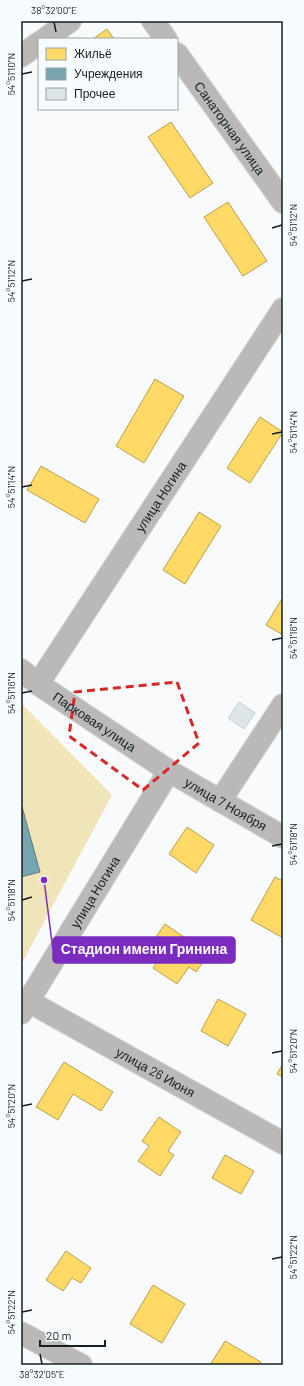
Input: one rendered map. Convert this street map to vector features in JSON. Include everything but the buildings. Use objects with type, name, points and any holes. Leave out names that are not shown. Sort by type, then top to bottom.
[{"type":"street","points":[[46,38],[70,21]]},
{"type":"street","points":[[153,21],[165,38]]},
{"type":"street","points":[[21,56],[38,44]]},
{"type":"street","name":"Санаторная улица","points":[[178,55],[283,202]]},
{"type":"street","name":"улица Ногина","points":[[38,684],[283,310]]},
{"type":"street","name":"Парковая улица","points":[[21,670],[38,684],[169,771]]},
{"type":"street","points":[[220,801],[283,705]]},
{"type":"street","name":"улица Ногина","points":[[24,1007],[169,771]]},
{"type":"street","name":"улица 7 Ноября","points":[[169,771],[283,837]]},
{"type":"street","name":"улица 26 Июня","points":[[24,1007],[283,1143]]},
{"type":"street","points":[[21,1333],[81,1365]]},
{"type":"highlighted area","points":[[177,682],[199,743],[143,790],[69,736],[75,692]]},
{"type":"shaded area","points":[[21,703],[112,795],[21,965]]},
{"type":"place","name":"Стадион имени Гринина","points":[[44,880]]}]
